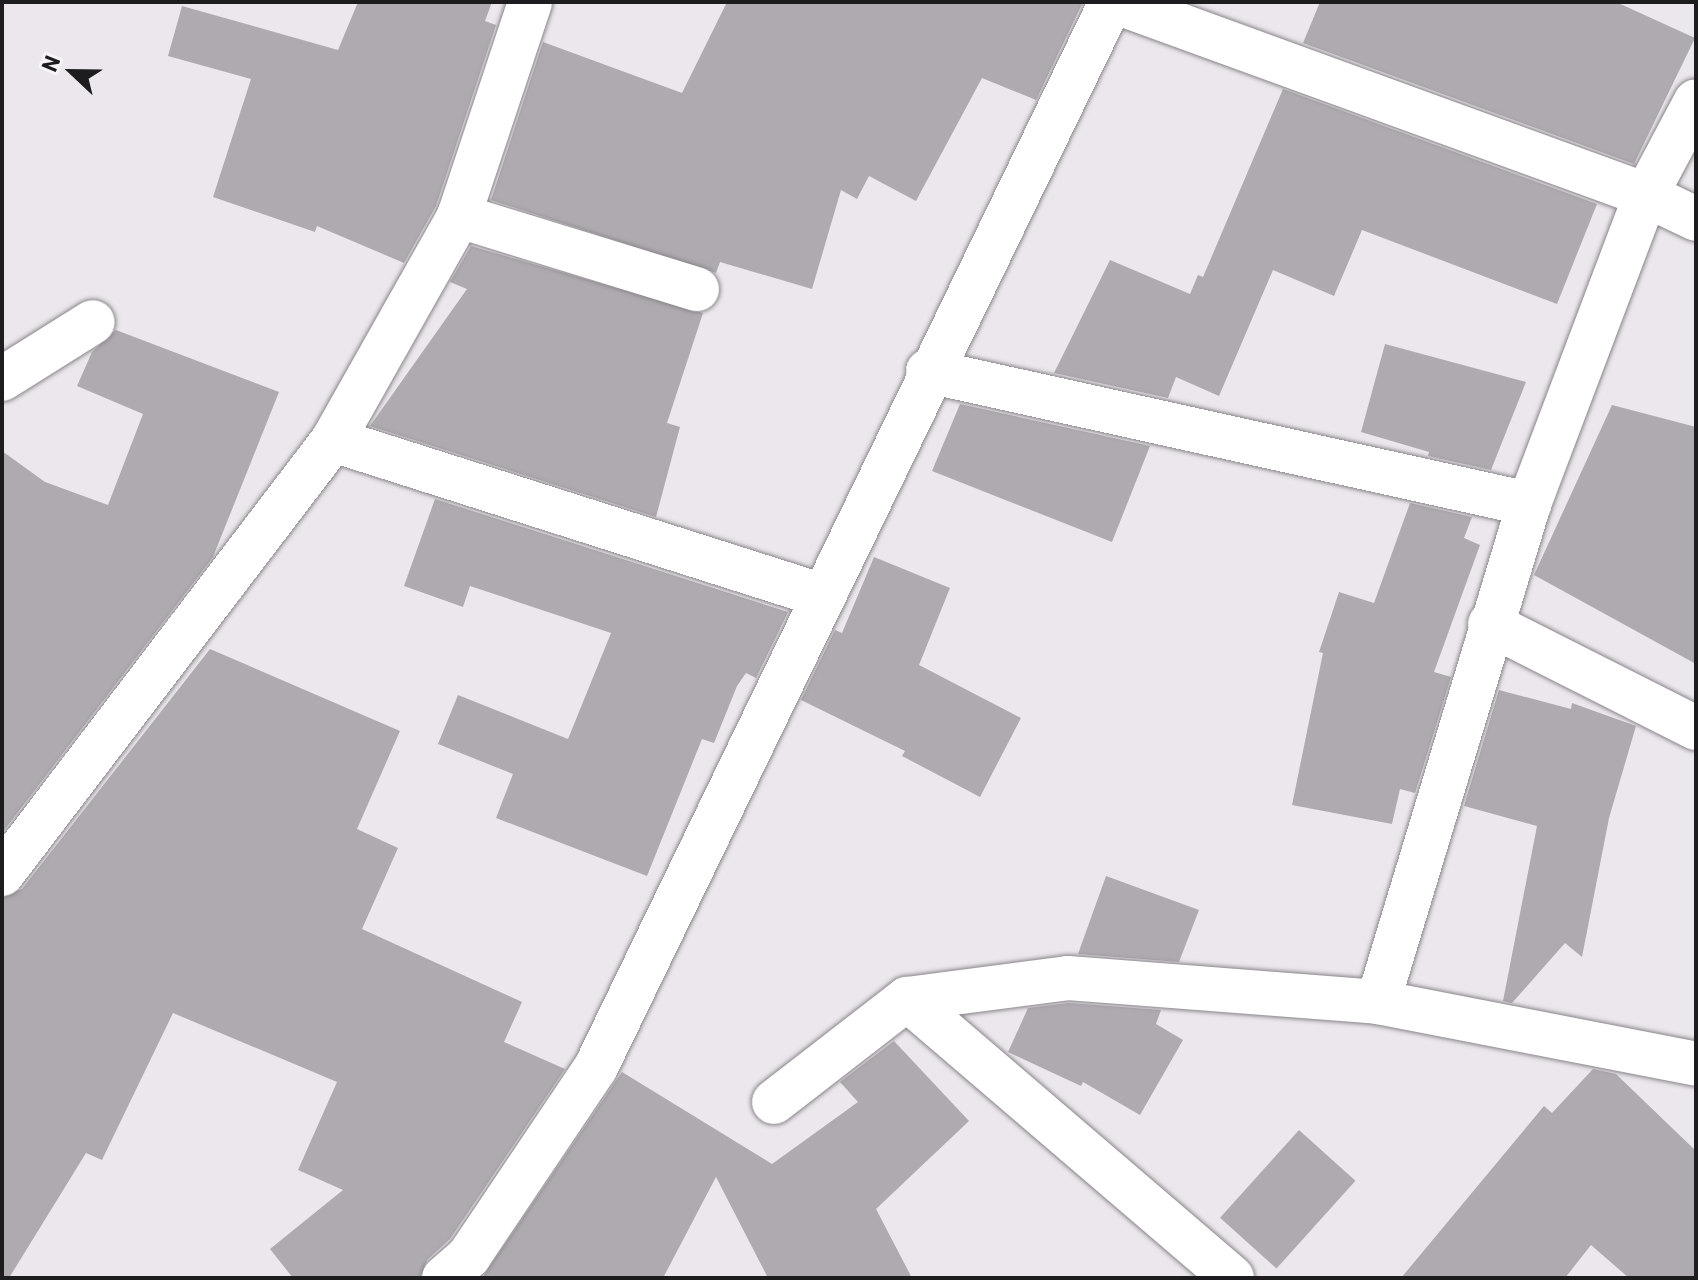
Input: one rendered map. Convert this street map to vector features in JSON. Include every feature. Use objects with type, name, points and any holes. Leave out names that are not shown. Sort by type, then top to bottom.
[{"type":"street","points":[[2,874],[333,440],[459,216],[530,2]]},
{"type":"street","points":[[444,1278],[469,1256],[596,1067],[928,371],[1113,2],[1646,195],[1696,219]]},
{"type":"street","points":[[1378,1002],[1490,624],[1529,504],[1646,195],[1696,101]]},
{"type":"street","points":[[459,216],[697,289]]},
{"type":"street","points":[[2,379],[93,322]]},
{"type":"street","points":[[928,371],[1529,504]]},
{"type":"street","points":[[333,440],[820,595]]},
{"type":"street","points":[[1490,624],[1696,728]]},
{"type":"street","points":[[774,1102],[907,999],[1068,978],[1378,1002],[1696,1064]]},
{"type":"street","points":[[907,999],[1232,1278]]},
{"type":"building","points":[[358,2],[492,2],[485,21],[496,25],[436,206],[404,263],[317,226],[315,232],[213,197],[251,79],[168,56],[182,6],[338,50]]},
{"type":"building","points":[[727,2],[1083,2],[1036,100],[982,78],[916,201],[869,176],[857,199],[841,190],[812,289],[720,262],[716,273],[491,200],[543,42],[682,93]]},
{"type":"building","points":[[1320,2],[1616,2],[1695,38],[1634,164],[1303,43]]},
{"type":"building","points":[[1283,89],[1597,204],[1557,304],[1362,230],[1334,296],[1273,270],[1219,396],[1176,377],[1168,398],[1054,373],[1110,260],[1190,294],[1198,275],[1203,277]]},
{"type":"building","points":[[471,246],[703,313],[667,423],[680,427],[656,517],[370,426],[467,289],[450,282]]},
{"type":"building","points":[[116,330],[279,392],[213,557],[2,833],[2,451],[45,482],[108,505],[143,414],[77,386],[92,352]]},
{"type":"building","points":[[1385,344],[1526,382],[1491,470],[1428,456],[1429,452],[1361,432]]},
{"type":"building","points":[[960,404],[1150,446],[1112,542],[932,471]]},
{"type":"building","points":[[1612,405],[1696,427],[1696,664],[1534,575]]},
{"type":"building","points":[[435,499],[788,612],[756,678],[746,673],[737,686],[714,743],[702,739],[647,876],[496,818],[513,774],[438,744],[458,695],[568,739],[611,633],[470,586],[463,607],[404,586]]},
{"type":"building","points":[[1410,503],[1472,517],[1464,538],[1480,545],[1434,672],[1451,677],[1415,793],[1400,789],[1392,824],[1292,805],[1323,653],[1319,652],[1339,592],[1374,603]]},
{"type":"building","points":[[874,557],[950,588],[919,665],[1021,718],[980,797],[902,756],[905,751],[801,700],[835,630],[842,633]]},
{"type":"building","points":[[210,649],[400,731],[357,829],[398,848],[362,929],[522,1002],[504,1042],[565,1069],[450,1239],[427,1260],[420,1278],[293,1278],[270,1249],[343,1190],[298,1170],[337,1082],[173,1013],[102,1160],[86,1153],[9,1278],[2,1278],[2,898],[22,889]]},
{"type":"building","points":[[1499,690],[1571,709],[1572,703],[1636,726],[1609,818],[1582,957],[1565,943],[1512,1003],[1503,1001],[1537,826],[1464,806]]},
{"type":"building","points":[[1106,876],[1199,910],[1179,962],[1078,954]]},
{"type":"building","points":[[1069,1003],[1161,1010],[1156,1024],[1183,1040],[1140,1115],[1083,1082],[1081,1086],[1008,1052],[1028,1008]]},
{"type":"building","points":[[894,1041],[969,1121],[876,1209],[912,1278],[768,1278],[716,1177],[663,1278],[482,1278],[622,1072],[772,1164],[858,1102],[840,1082]]},
{"type":"building","points":[[1593,1069],[1616,1074],[1696,1151],[1696,1278],[1629,1278],[1591,1245],[1565,1278],[1401,1278],[1544,1106],[1552,1113]]},
{"type":"building","points":[[1299,1130],[1355,1181],[1277,1269],[1220,1218]]}]
